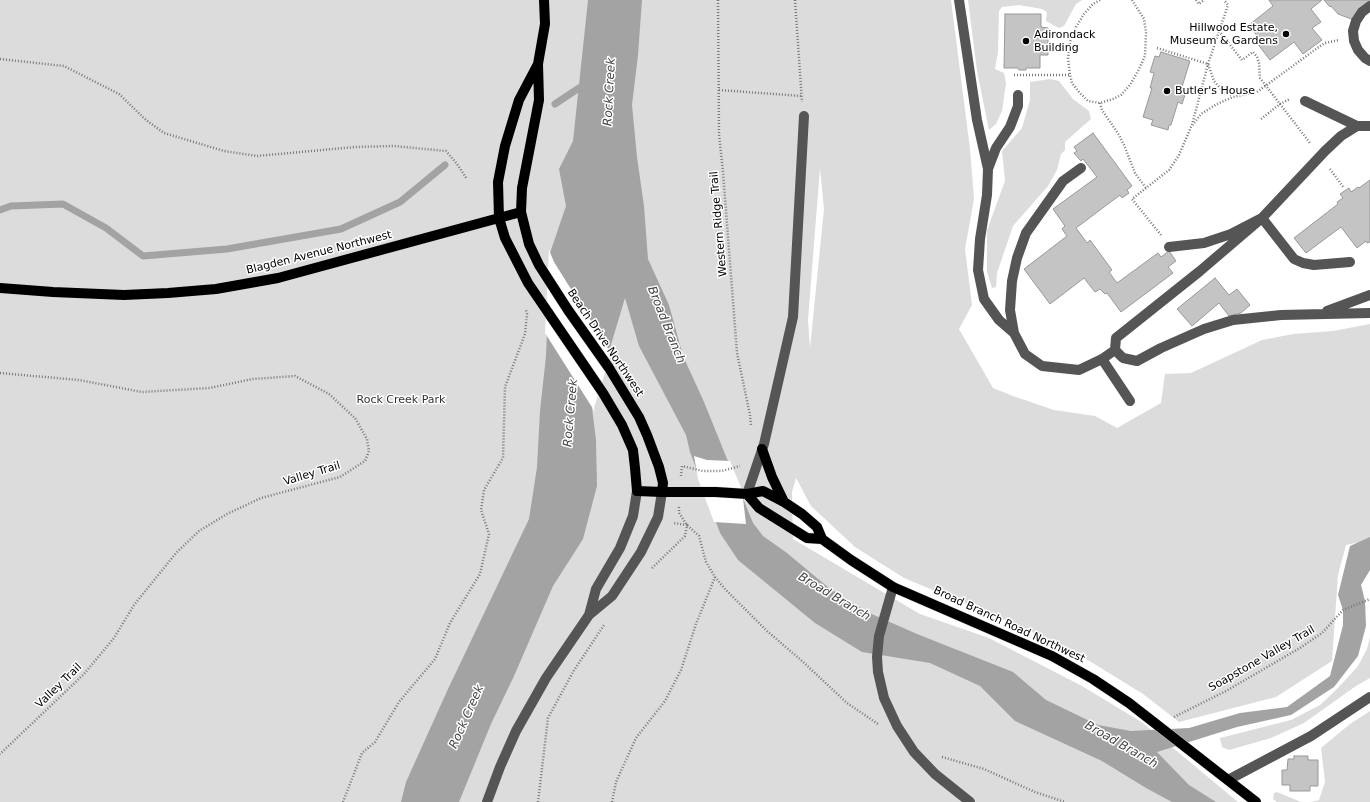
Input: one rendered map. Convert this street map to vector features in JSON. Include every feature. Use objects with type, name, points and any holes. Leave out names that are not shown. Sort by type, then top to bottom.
[{"type":"main road","name":"Beach Drive Northwest","points":[[544,0],[545,24],[538,64],[539,100],[523,181],[521,212],[529,244],[538,265],[609,368],[639,416],[659,466],[663,483],[662,492]]},
{"type":"main road","name":"Beach Drive Northwest","points":[[538,64],[519,100],[506,146],[498,182],[499,218],[505,238],[528,283],[603,393],[622,425],[633,450],[636,468],[636,491]]},
{"type":"main road","name":"Blagden Avenue Northwest","points":[[0,288],[67,293],[124,295],[168,294],[216,289],[278,278],[521,212]]},
{"type":"main road","points":[[762,449],[772,477],[784,502]]},
{"type":"main road","name":"Broad Branch Road Northwest","points":[[636,491],[745,494],[763,491],[802,514],[817,527],[822,539],[893,587],[999,632],[1063,662],[1110,690],[1256,802]]},
{"type":"main road","name":"Broad Branch Road Northwest","points":[[745,494],[759,508],[807,538],[822,539]]},
{"type":"street","points":[[959,0],[977,120],[988,169],[987,195],[980,239],[978,270],[984,299],[999,320],[1014,334],[1025,354],[1042,366],[1079,370],[1102,359],[1115,350]]},
{"type":"street","points":[[1370,6],[1362,12],[1356,21],[1353,32],[1354,41],[1358,50],[1370,61]]},
{"type":"street","points":[[988,169],[996,148],[1010,127],[1018,106],[1018,95]]},
{"type":"street","points":[[1305,101],[1357,126],[1370,126]]},
{"type":"street","points":[[745,494],[762,449],[793,317],[804,116]]},
{"type":"street","points":[[1357,126],[1341,136],[1320,156],[1262,218],[1116,338],[1115,350],[1123,358],[1137,360],[1204,329],[1233,320],[1281,315],[1370,312]]},
{"type":"street","points":[[1014,334],[1010,310],[1012,281],[1017,258],[1026,233],[1063,181],[1081,168]]},
{"type":"street","points":[[1170,247],[1204,243],[1231,234],[1262,218]]},
{"type":"street","points":[[1262,218],[1294,259],[1303,263],[1314,265],[1350,262]]},
{"type":"street","points":[[1320,314],[1370,295]]},
{"type":"street","points":[[1102,359],[1130,401]]},
{"type":"street","name":"Beach Drive Northwest","points":[[589,615],[596,590],[620,548],[633,516],[636,491]]},
{"type":"street","name":"Beach Drive Northwest","points":[[488,802],[506,754],[522,720],[546,678],[589,615],[612,596],[641,552],[658,518],[662,492]]},
{"type":"street","points":[[893,587],[879,636],[877,658],[878,672],[884,698],[906,742],[914,752],[935,774],[970,802]]},
{"type":"street","points":[[1228,780],[1311,736],[1370,697]]},
{"type":"path","name":"Western Ridge Trail","points":[[718,0],[719,134],[737,353],[750,415],[751,431]]},
{"type":"path","points":[[795,0],[804,116]]},
{"type":"path","points":[[1100,0],[1084,14],[1076,27],[1070,42],[1068,58],[1072,82],[1088,101],[1100,103],[1121,95],[1130,85],[1144,56],[1146,33],[1144,19],[1132,0]]},
{"type":"path","points":[[1196,0],[1199,4],[1204,0]]},
{"type":"path","points":[[1170,247],[1132,199],[1169,170],[1179,154],[1191,127],[1218,31],[1228,5],[1224,0]]},
{"type":"path","points":[[1218,31],[1242,60],[1253,52],[1259,63],[1260,78],[1344,188]]},
{"type":"path","points":[[1191,127],[1201,114],[1218,104],[1233,97],[1257,92],[1325,43],[1339,40],[1353,32]]},
{"type":"path","points":[[1157,48],[1208,64]]},
{"type":"path","points":[[0,59],[64,66],[119,94],[146,120],[164,133],[224,152],[257,156],[355,147],[394,146],[446,151],[467,179]]},
{"type":"path","points":[[1208,64],[1214,81],[1222,90],[1233,97]]},
{"type":"path","points":[[1014,75],[1070,75]]},
{"type":"path","points":[[719,90],[802,96]]},
{"type":"path","points":[[1261,118],[1287,99],[1293,98],[1305,101]]},
{"type":"path","points":[[1100,103],[1102,110],[1119,135],[1135,173],[1146,188]]},
{"type":"path","points":[[343,802],[362,754],[375,742],[399,702],[435,659],[450,623],[480,574],[488,534],[481,510],[484,490],[503,458],[505,387],[525,334],[527,314],[525,307]]},
{"type":"path","name":"Valley Trail","points":[[0,373],[78,380],[142,392],[209,388],[253,379],[296,376],[329,394],[354,418],[367,439],[370,452],[365,461],[340,477],[261,498],[227,514],[198,531],[176,553],[134,605],[114,638],[84,674],[0,754]]},
{"type":"path","points":[[682,466],[696,470],[722,471],[739,467]]},
{"type":"path","points":[[678,513],[687,525],[699,536],[706,562],[715,577],[725,589],[767,631],[801,660],[846,703],[881,726]]},
{"type":"path","points":[[666,522],[687,525]]},
{"type":"path","points":[[612,802],[616,782],[636,738],[665,701],[681,670],[696,624],[715,577]]},
{"type":"path","name":"Soapstone Valley Trail","points":[[1157,726],[1226,691],[1300,648],[1322,633],[1343,610],[1370,599]]},
{"type":"path","points":[[538,802],[548,718],[573,672],[608,619]]},
{"type":"path","points":[[939,756],[984,768],[1035,792],[1065,802]]},
{"type":"green space","name":"Rock Creek Park","points":[[0,0],[951,0],[970,149],[974,199],[965,249],[972,305],[959,329],[993,388],[1054,410],[1095,416],[1117,428],[1161,403],[1165,374],[1191,373],[1262,340],[1293,334],[1333,331],[1370,324],[1370,540],[1346,545],[1338,575],[1332,661],[1276,697],[1179,722],[1143,694],[1083,657],[1020,626],[904,578],[855,547],[811,506],[796,478],[792,492],[793,539],[920,614],[989,638],[1082,686],[1143,723],[1238,802],[0,802]],"holes":[[[820,168],[824,209],[810,348],[808,320]]]},
{"type":"green space","points":[[968,0],[1082,0],[1076,4],[1064,26],[1059,28],[1046,21],[1047,12],[1042,9],[1019,5],[1002,7],[999,11],[998,52],[995,69],[1004,73],[1006,83],[1002,111],[996,124],[989,130],[977,71]]},
{"type":"green space","points":[[1050,79],[1059,81],[1073,99],[1089,111],[1091,119],[1065,142],[1065,150],[1061,154],[1057,170],[1048,186],[1013,226],[997,273],[996,287],[992,288],[987,272],[987,230],[1005,181],[1002,151],[1022,128],[1030,100],[1030,82]]},
{"type":"green space","points":[[1370,637],[1370,678],[1356,686],[1304,723],[1271,738],[1229,750],[1222,747],[1220,738],[1291,720],[1320,705],[1358,666],[1367,649]]},
{"type":"green space","points":[[1370,711],[1370,802],[1311,802],[1319,800],[1325,782],[1321,748],[1350,724]]},
{"type":"green space","points":[[1277,792],[1301,802],[1277,802],[1273,799],[1274,793]]},
{"type":"water","points":[[588,0],[642,0],[638,55],[632,105],[644,206],[648,259],[669,305],[683,356],[704,402],[753,523],[763,536],[787,553],[829,588],[867,612],[917,634],[1013,672],[1046,700],[1098,725],[1131,731],[1189,728],[1240,713],[1287,707],[1330,676],[1343,625],[1343,610],[1338,595],[1350,546],[1370,537],[1370,570],[1361,585],[1365,601],[1366,626],[1358,656],[1334,687],[1291,715],[1237,727],[1157,752],[1189,785],[1216,802],[1172,802],[1102,761],[1015,721],[980,686],[930,663],[862,652],[815,623],[738,560],[720,533],[690,452],[686,435],[639,346],[625,298],[592,408],[596,440],[597,486],[583,539],[553,586],[514,676],[491,724],[459,802],[401,802],[406,782],[448,689],[529,519],[537,467],[540,411],[546,356],[550,253],[566,206],[559,169],[573,141]]},
{"type":"pier","points":[[549,250],[554,262],[611,353],[594,408],[595,412],[545,333]]},
{"type":"pier","points":[[694,456],[707,460],[730,461],[742,490],[746,524],[714,522],[698,479]]},
{"type":"building","name":"Hillwood Estate, Museum & Gardens","points":[[1269,0],[1322,0],[1311,9],[1321,22],[1312,28],[1322,40],[1303,54],[1294,42],[1270,60],[1257,43],[1260,40],[1249,25],[1273,6]]},
{"type":"building","points":[[1324,0],[1370,0],[1370,4],[1354,20],[1338,14]]},
{"type":"building","name":"Adirondack Building","points":[[1005,14],[1041,14],[1041,27],[1048,28],[1048,55],[1040,55],[1040,68],[1026,68],[1026,70],[1019,70],[1018,68],[1004,68]]},
{"type":"building","name":"Butler's House","points":[[1161,52],[1190,61],[1181,90],[1186,92],[1182,104],[1178,102],[1168,130],[1151,125],[1153,120],[1143,117],[1152,88],[1150,88],[1154,73],[1150,72],[1155,56],[1159,57]]},
{"type":"building","points":[[1093,133],[1132,186],[1127,190],[1129,193],[1122,198],[1120,195],[1076,228],[1087,243],[1090,240],[1112,270],[1109,272],[1117,283],[1158,253],[1161,257],[1169,251],[1176,261],[1168,267],[1173,273],[1121,312],[1107,293],[1105,294],[1100,289],[1095,292],[1084,278],[1050,304],[1024,269],[1067,236],[1062,229],[1065,226],[1053,209],[1097,177],[1083,159],[1081,161],[1074,153],[1077,151],[1074,147]]},
{"type":"building","points":[[1370,180],[1370,242],[1367,243],[1366,241],[1357,248],[1341,227],[1306,253],[1294,238],[1338,204],[1337,202],[1343,198],[1340,194],[1349,188],[1351,192]]},
{"type":"building","points":[[1215,278],[1229,295],[1237,289],[1250,305],[1241,313],[1229,316],[1219,303],[1192,326],[1177,309]]},
{"type":"building","points":[[1294,756],[1308,756],[1308,760],[1318,760],[1318,786],[1310,786],[1310,791],[1290,791],[1290,785],[1282,785],[1282,770],[1287,770],[1288,759],[1294,759]]},
{"type":"waterway","points":[[555,104],[579,88],[587,85]]},
{"type":"waterway","points":[[0,210],[11,206],[63,204],[106,228],[143,256],[227,249],[341,229],[400,202],[445,165]]},
{"type":"place","name":"Hillwood Estate, Museum & Gardens","points":[[1286,34]]},
{"type":"place","name":"Adirondack Building","points":[[1026,41]]},
{"type":"place","name":"Butler's House","points":[[1167,91]]},
{"type":"water label","name":"Rock Creek","points":[[610,92]]},
{"type":"water label","name":"Broad Branch","points":[[666,325]]},
{"type":"water label","name":"Rock Creek","points":[[571,413]]},
{"type":"water label","name":"Broad Branch","points":[[834,597]]},
{"type":"water label","name":"Rock Creek","points":[[467,717]]},
{"type":"water label","name":"Broad Branch","points":[[1121,745]]}]
